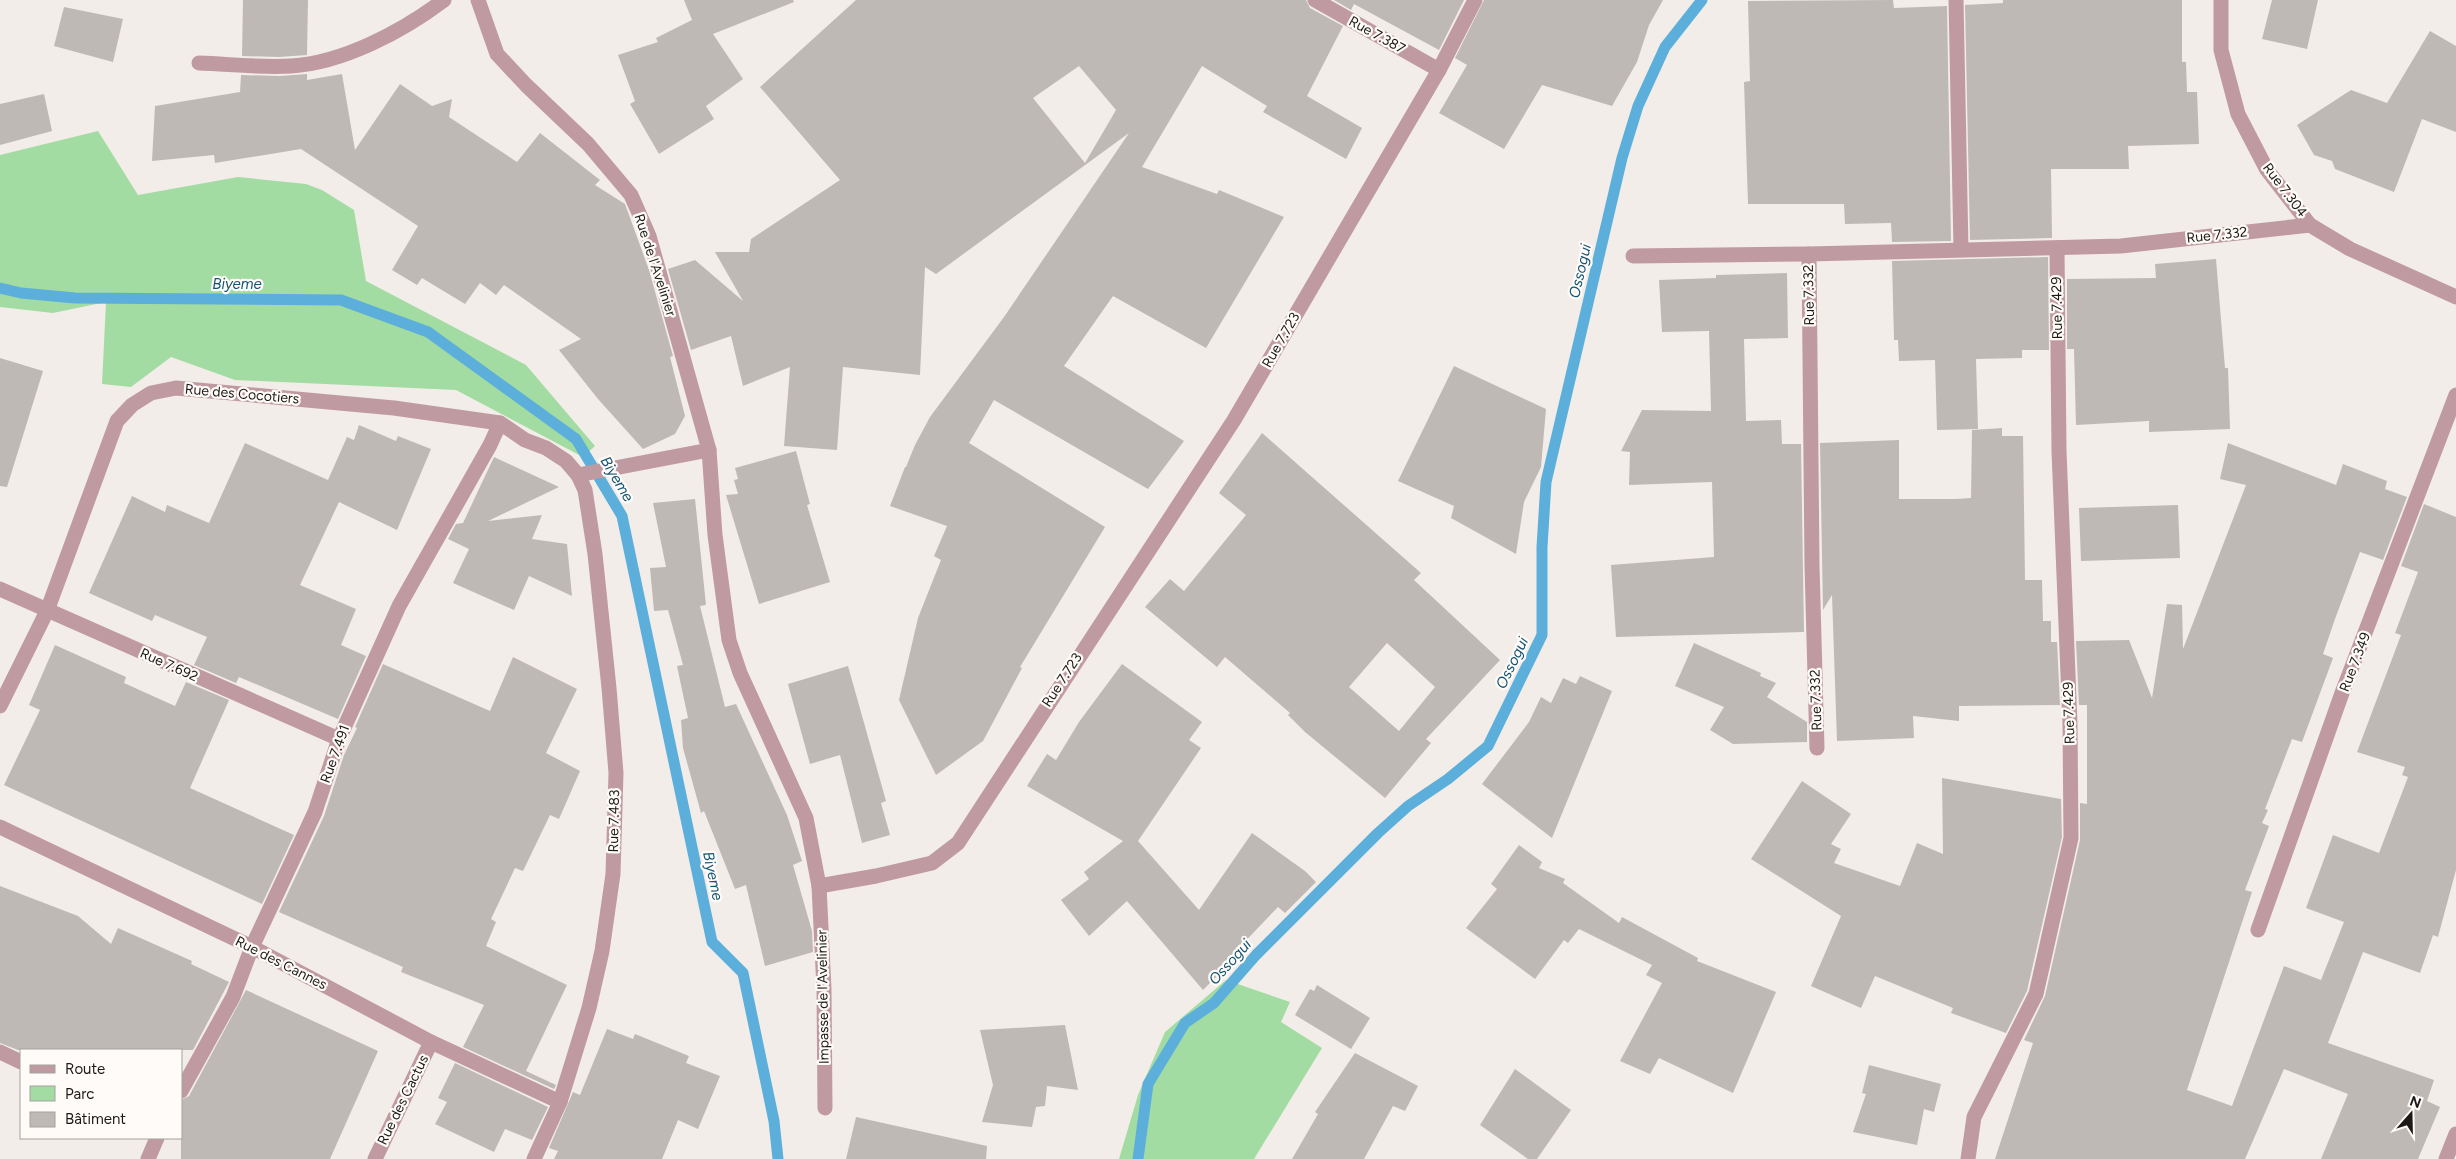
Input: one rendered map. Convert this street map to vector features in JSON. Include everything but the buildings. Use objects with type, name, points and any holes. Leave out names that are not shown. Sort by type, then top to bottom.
[{"type":"street","points":[[199,63],[292,66],[349,54],[425,14],[444,0]]},
{"type":"street","name":"Rue de l'Avelinier","points":[[478,0],[497,54],[526,85],[588,144],[631,195],[649,236],[709,450]]},
{"type":"street","name":"Rue 7.387","points":[[1315,0],[1439,70]]},
{"type":"street","name":"Rue 7.723","points":[[819,886],[876,876],[932,863],[958,843],[1234,420],[1439,70],[1475,0]]},
{"type":"street","points":[[1956,0],[1961,249]]},
{"type":"street","name":"Rue 7.304","points":[[2221,0],[2221,50],[2238,114],[2267,170],[2310,225],[2358,253],[2456,297]]},
{"type":"street","name":"Rue 7.332","points":[[1817,748],[1812,566],[1809,254],[2121,246],[2310,225]]},
{"type":"street","name":"Rue 7.429","points":[[1968,1159],[1974,1117],[2036,994],[2071,838],[2070,724],[2059,451],[2057,248]]},
{"type":"street","points":[[1633,256],[1809,254]]},
{"type":"street","name":"Rue des Cocotiers","points":[[0,706],[46,611],[117,422],[132,405],[151,393],[176,388],[394,408],[500,423],[525,440],[546,448],[566,461],[578,475]]},
{"type":"street","name":"Rue 7.349","points":[[2258,930],[2342,693],[2456,395]]},
{"type":"street","name":"Rue 7.491","points":[[182,1089],[233,997],[252,947],[315,812],[339,739],[399,606],[490,445],[500,423]]},
{"type":"street","points":[[578,475],[709,450],[715,535],[729,640],[740,673],[806,818],[819,886]]},
{"type":"street","name":"Rue 7.483","points":[[534,1159],[560,1102],[589,1008],[602,951],[613,874],[616,773],[609,688],[598,572],[585,490],[578,475]]},
{"type":"street","name":"Rue 7.692","points":[[0,589],[46,611],[339,739]]},
{"type":"street","name":"Rue des Cannes","points":[[0,827],[252,947],[431,1042],[560,1102]]},
{"type":"street","name":"Impasse de l'Avelinier","points":[[819,886],[824,989],[824,1108]]},
{"type":"street","name":"Rue des Cactus","points":[[375,1159],[431,1042]]},
{"type":"street","points":[[0,1052],[20,1062]]},
{"type":"street","points":[[2446,1159],[2456,1134]]},
{"type":"street","points":[[148,1159],[157,1139]]},
{"type":"green space","points":[[98,131],[138,195],[238,177],[306,184],[322,190],[354,210],[366,281],[526,365],[595,446],[583,457],[456,390],[235,380],[171,357],[131,387],[102,384],[106,302],[53,313],[0,307],[0,155]]},
{"type":"green space","points":[[1226,980],[1290,1002],[1281,1022],[1322,1048],[1254,1159],[1119,1159],[1138,1095],[1165,1032]]},
{"type":"waterway","name":"Ossogui","points":[[1138,1159],[1148,1084],[1185,1023],[1214,1003],[1256,955],[1378,833],[1408,806],[1448,779],[1488,746],[1542,635],[1542,547],[1546,482],[1622,158],[1638,106],[1665,47],[1702,0]]},
{"type":"waterway","name":"Biyeme","points":[[0,288],[21,293],[75,298],[341,300],[428,332],[576,439],[622,516],[712,942],[743,973],[774,1121],[778,1159]]}]
